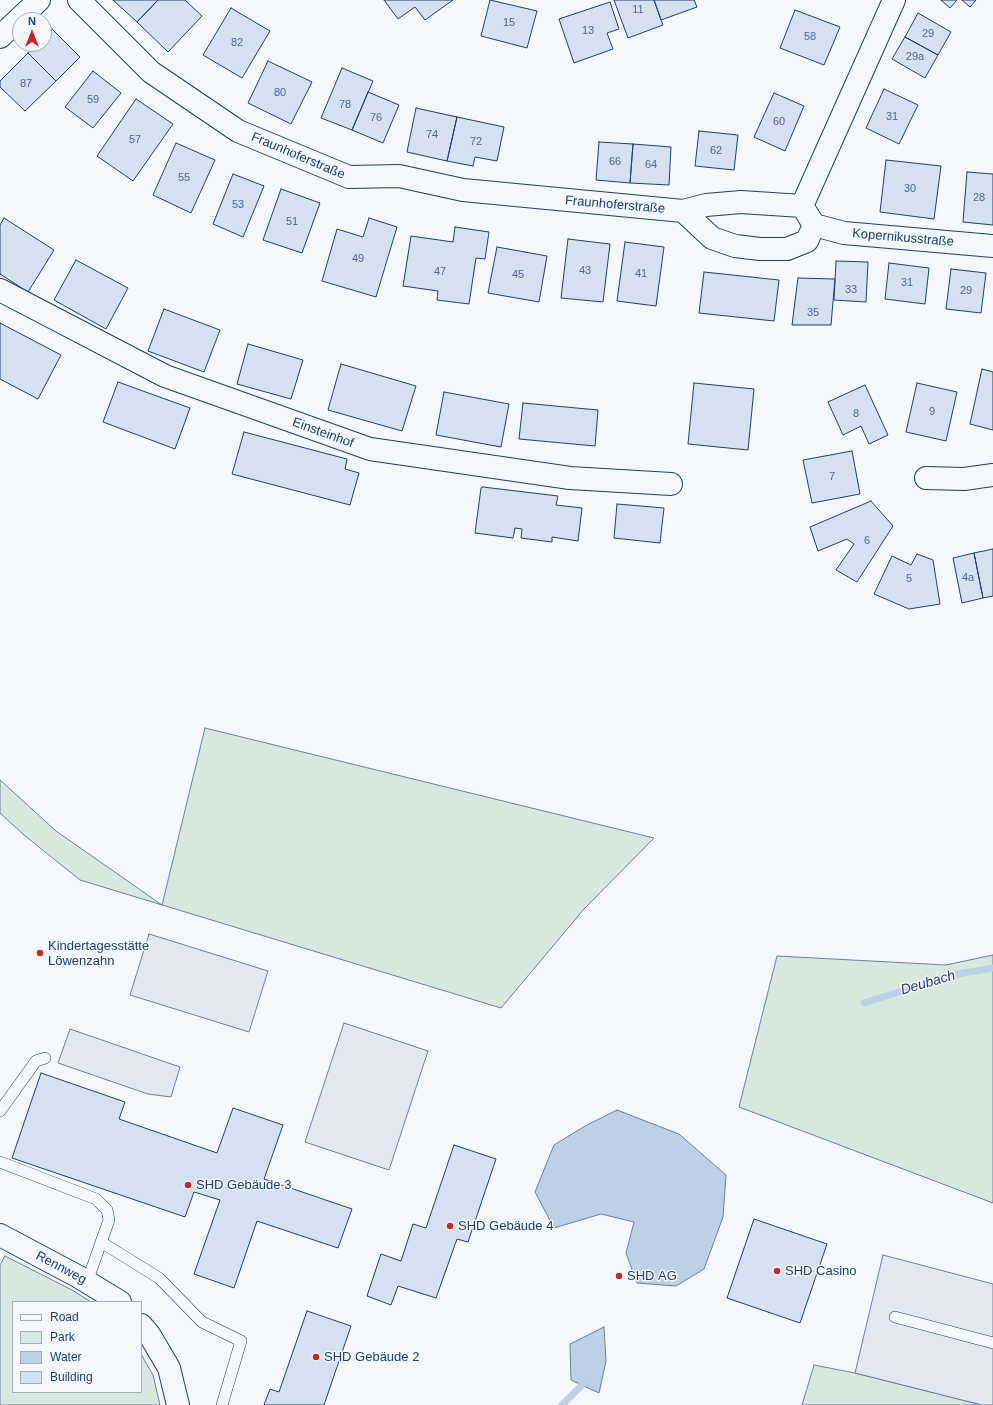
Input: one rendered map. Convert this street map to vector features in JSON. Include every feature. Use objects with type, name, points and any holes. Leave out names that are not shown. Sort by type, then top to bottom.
[{"type":"street","points":[[0,37],[39,0]]},
{"type":"street","name":"Fraunhoferstraße","points":[[79,0],[151,72],[238,131],[349,177],[399,176],[463,190],[683,211],[706,205],[740,202],[802,206]]},
{"type":"street","points":[[814,224],[802,206],[894,0]]},
{"type":"street","name":"Fraunhoferstraße","points":[[683,211],[712,238],[735,246],[760,249],[788,249],[807,241],[814,224]]},
{"type":"street","name":"Kopernikusstraße","points":[[814,224],[844,233],[993,246]]},
{"type":"street","name":"Einsteinhof","points":[[0,290],[165,376],[370,449],[570,478],[671,484]]},
{"type":"street","points":[[926,478],[964,479],[993,475]]},
{"type":"street","name":"Rennweg","points":[[0,1235],[87,1282],[118,1301]]},
{"type":"street","points":[[142,1327],[149,1334],[169,1368],[178,1405]]},
{"type":"lane","points":[[0,1111],[36,1061],[46,1058]]},
{"type":"lane","points":[[0,1162],[96,1199],[107,1210],[109,1220],[87,1282]]},
{"type":"lane","points":[[101,1242],[159,1278],[202,1322],[242,1341],[222,1405]]},
{"type":"lane","points":[[895,1318],[993,1343]]},
{"type":"green space","points":[[205,728],[654,838],[584,909],[501,1008],[162,905]]},
{"type":"green space","points":[[0,780],[56,831],[162,905],[80,880],[24,835],[0,813]]},
{"type":"green space","points":[[993,955],[993,1203],[739,1107],[777,956],[946,965]]},
{"type":"green space","points":[[5,1256],[72,1290],[89,1301],[12,1301],[12,1393],[142,1393],[142,1356],[153,1375],[160,1405],[0,1405],[0,1265]]},
{"type":"green space","points":[[814,1365],[855,1373],[982,1405],[802,1405]]},
{"type":"shaded area","points":[[149,934],[268,971],[249,1032],[130,995]]},
{"type":"shaded area","points":[[344,1023],[428,1051],[389,1170],[305,1142]]},
{"type":"shaded area","points":[[70,1029],[180,1067],[171,1097],[148,1094],[58,1063]]},
{"type":"shaded area","points":[[883,1255],[993,1284],[993,1405],[982,1405],[855,1373]]},
{"type":"water","points":[[617,1110],[679,1134],[726,1175],[723,1217],[704,1269],[676,1286],[637,1283],[626,1253],[634,1222],[601,1214],[554,1228],[535,1192],[554,1145],[585,1126]]},
{"type":"water","points":[[604,1327],[606,1361],[599,1393],[571,1380],[570,1344]]},
{"type":"building","points":[[113,0],[158,0],[137,22]]},
{"type":"building","points":[[158,0],[185,0],[202,16],[168,52],[137,22]]},
{"type":"building","points":[[384,0],[453,0],[425,20],[415,7],[398,19]]},
{"type":"building","points":[[490,0],[537,11],[527,48],[481,36]]},
{"type":"building","points":[[614,0],[654,0],[663,25],[628,38]]},
{"type":"building","points":[[654,0],[694,0],[697,7],[661,20]]},
{"type":"building","points":[[941,0],[957,0],[950,8]]},
{"type":"building","points":[[962,0],[976,0],[970,7]]},
{"type":"building","points":[[610,2],[619,29],[607,33],[613,49],[574,63],[559,19]]},
{"type":"building","points":[[231,8],[270,31],[242,78],[203,55]]},
{"type":"building","points":[[795,10],[840,27],[824,65],[780,48]]},
{"type":"building","points":[[918,13],[951,32],[938,55],[905,37]]},
{"type":"building","points":[[52,29],[80,57],[56,81],[28,53],[52,52]]},
{"type":"building","points":[[905,37],[938,55],[925,78],[892,59]]},
{"type":"building","points":[[28,53],[56,81],[25,111],[0,87],[0,81]]},
{"type":"building","points":[[268,61],[312,82],[291,124],[248,103]]},
{"type":"building","points":[[342,68],[373,81],[352,130],[321,118]]},
{"type":"building","points":[[93,71],[121,93],[93,128],[65,107]]},
{"type":"building","points":[[884,89],[918,105],[899,144],[866,128]]},
{"type":"building","points":[[368,92],[399,105],[383,143],[352,130]]},
{"type":"building","points":[[774,93],[804,106],[785,151],[754,137]]},
{"type":"building","points":[[136,99],[173,124],[133,181],[97,156]]},
{"type":"building","points":[[416,108],[457,117],[447,161],[407,152]]},
{"type":"building","points":[[457,117],[504,127],[497,161],[475,157],[473,166],[447,161]]},
{"type":"building","points":[[699,131],[738,135],[734,170],[695,166]]},
{"type":"building","points":[[599,142],[633,144],[630,183],[596,180]]},
{"type":"building","points":[[176,143],[215,160],[191,213],[153,195]]},
{"type":"building","points":[[633,144],[671,147],[669,185],[630,183]]},
{"type":"building","points":[[886,160],[941,166],[934,219],[880,212]]},
{"type":"building","points":[[967,172],[993,174],[993,225],[963,222]]},
{"type":"building","points":[[233,174],[264,186],[243,237],[213,224]]},
{"type":"building","points":[[281,189],[320,203],[302,253],[263,240]]},
{"type":"building","points":[[4,218],[54,250],[28,292],[0,274],[0,225]]},
{"type":"building","points":[[369,218],[397,227],[376,297],[322,281],[337,229],[363,237]]},
{"type":"building","points":[[455,227],[489,232],[485,259],[476,258],[469,304],[437,300],[438,291],[403,286],[411,236],[453,242]]},
{"type":"building","points":[[568,239],[610,244],[603,302],[561,298]]},
{"type":"building","points":[[625,242],[664,247],[656,306],[617,301]]},
{"type":"building","points":[[497,247],[547,256],[539,302],[488,293]]},
{"type":"building","points":[[76,260],[128,288],[106,329],[54,300]]},
{"type":"building","points":[[836,261],[868,262],[866,302],[834,300]]},
{"type":"building","points":[[889,263],[929,268],[925,304],[885,299]]},
{"type":"building","points":[[951,269],[986,273],[981,313],[946,309]]},
{"type":"building","points":[[704,272],[779,280],[774,321],[699,313]]},
{"type":"building","points":[[798,278],[835,279],[831,325],[792,325]]},
{"type":"building","points":[[164,309],[220,330],[204,372],[148,351]]},
{"type":"building","points":[[0,323],[61,355],[38,399],[0,379]]},
{"type":"building","points":[[248,344],[303,360],[291,399],[237,384]]},
{"type":"building","points":[[341,364],[416,386],[402,431],[328,410]]},
{"type":"building","points":[[982,369],[993,372],[993,430],[970,424]]},
{"type":"building","points":[[118,382],[190,408],[175,449],[103,422]]},
{"type":"building","points":[[694,383],[754,389],[748,450],[688,444]]},
{"type":"building","points":[[917,383],[957,392],[946,441],[906,432]]},
{"type":"building","points":[[865,385],[888,435],[869,444],[861,426],[843,435],[828,402]]},
{"type":"building","points":[[444,392],[509,404],[501,447],[436,435]]},
{"type":"building","points":[[523,403],[598,410],[595,446],[519,439]]},
{"type":"building","points":[[244,432],[347,459],[345,469],[359,473],[350,505],[232,474]]},
{"type":"building","points":[[852,451],[860,494],[812,503],[803,460]]},
{"type":"building","points":[[483,487],[558,496],[556,505],[582,508],[578,541],[552,537],[552,542],[521,538],[522,529],[515,528],[513,538],[475,533],[481,488]]},
{"type":"building","points":[[871,501],[893,526],[857,582],[836,570],[854,544],[847,539],[818,551],[810,527]]},
{"type":"building","points":[[617,504],[664,508],[660,543],[614,538]]},
{"type":"building","points":[[993,549],[993,596],[983,598],[974,553]]},
{"type":"building","points":[[974,553],[983,598],[962,603],[953,558]]},
{"type":"building","points":[[917,554],[933,560],[940,604],[909,609],[874,594],[892,556],[911,565]]},
{"type":"building","name":"SHD Gebäude 3","points":[[41,1073],[125,1102],[119,1119],[217,1153],[233,1108],[283,1125],[264,1179],[352,1209],[338,1248],[257,1221],[234,1288],[194,1274],[220,1200],[194,1192],[185,1217],[12,1158]]},
{"type":"building","name":"SHD Gebäude 4","points":[[454,1145],[496,1159],[468,1242],[457,1239],[436,1298],[398,1286],[391,1305],[367,1296],[381,1254],[401,1261],[413,1224],[426,1228]]},
{"type":"building","name":"SHD Casino","points":[[754,1219],[827,1244],[800,1323],[727,1298]]},
{"type":"building","name":"SHD Gebäude 2","points":[[307,1311],[351,1326],[324,1405],[264,1405],[270,1389],[279,1392]]},
{"type":"waterway","name":"Deubach","points":[[864,1003],[952,975],[993,968]]},
{"type":"waterway","points":[[562,1405],[582,1385]]},
{"type":"place","name":"Kindertagesstätte Löwenzahn","points":[[40,953]]},
{"type":"place","name":"SHD Gebäude 3","points":[[188,1185]]},
{"type":"place","name":"SHD Gebäude 4","points":[[450,1226]]},
{"type":"place","name":"SHD Casino","points":[[777,1271]]},
{"type":"place","name":"SHD AG","points":[[619,1276]]},
{"type":"place","name":"SHD Gebäude 2","points":[[316,1357]]}]
